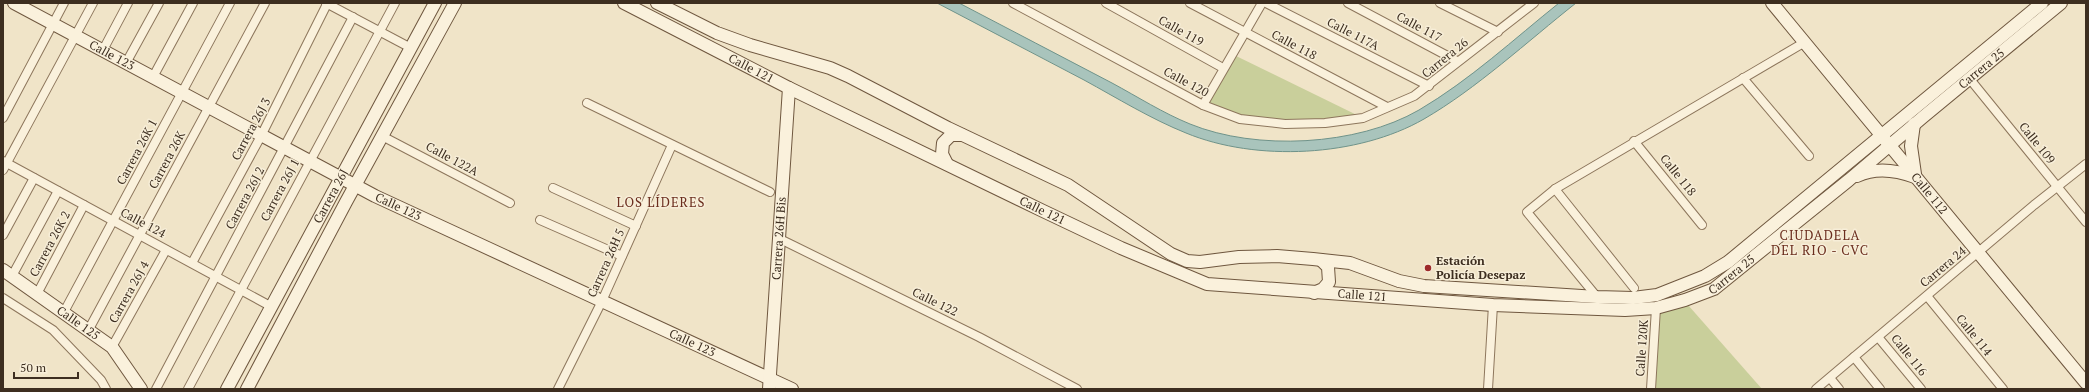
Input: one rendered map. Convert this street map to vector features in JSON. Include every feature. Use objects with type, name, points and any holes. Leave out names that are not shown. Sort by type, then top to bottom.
[{"type":"main road","name":"Carrera 26J","points":[[227,389],[435,3]]},
{"type":"main road","name":"Carrera 26J","points":[[247,389],[346,202],[455,3]]},
{"type":"main road","name":"Calle 121","points":[[624,3],[789,88],[1121,248],[1207,284],[1493,305]]},
{"type":"main road","name":"Calle 121","points":[[657,3],[718,33],[750,45],[830,68],[848,76],[962,135],[1083,193],[1171,254],[1188,261],[1277,256],[1322,260],[1350,263],[1399,281],[1424,286],[1494,292]]},
{"type":"main road","name":"Calle 112","points":[[1772,3],[2086,383]]},
{"type":"main road","name":"Carrera 25","points":[[1494,292],[1633,298],[1657,295],[1705,276],[1728,262],[1752,244],[1881,135],[2042,3]]},
{"type":"main road","name":"Carrera 25","points":[[1493,305],[1625,310],[1656,308],[1685,300],[1714,289],[1849,180],[1969,78],[2061,3]]},
{"type":"main road","name":"Calle 123","points":[[22,5],[75,36],[375,196],[602,301],[770,384],[792,389]]},
{"type":"main road","name":"Carrera 26H Bis","points":[[770,384],[789,88]]},
{"type":"main road","points":[[1849,180],[1876,170],[1890,170],[1916,177],[1912,162],[1911,146],[1914,124]]},
{"type":"main road","points":[[947,164],[942,154],[943,143],[951,135],[962,135]]},
{"type":"main road","points":[[331,195],[332,183],[323,168],[341,167],[350,160]]},
{"type":"main road","points":[[365,168],[367,184],[375,196]]},
{"type":"main road","points":[[346,202],[357,197],[375,196]]},
{"type":"main road","points":[[1314,293],[1323,290],[1329,282],[1328,267],[1322,260]]},
{"type":"main road","name":"Calle 125","points":[[7,273],[89,329],[112,347],[141,389]]},
{"type":"street","points":[[3,118],[64,3]]},
{"type":"street","points":[[4,165],[93,3]]},
{"type":"street","points":[[103,50],[128,3]]},
{"type":"street","points":[[126,63],[159,3]]},
{"type":"street","points":[[153,78],[193,3]]},
{"type":"street","name":"Carrera 26K 1","points":[[64,312],[230,3]]},
{"type":"street","name":"Carrera 26K","points":[[89,329],[265,3]]},
{"type":"street","points":[[327,3],[411,48]]},
{"type":"street","name":"Carrera 26J 3","points":[[192,263],[261,136],[327,3]]},
{"type":"street","name":"Carrera 26J 1","points":[[188,389],[395,3]]},
{"type":"street","name":"Calle 120","points":[[1014,3],[1203,105],[1240,119],[1286,124],[1325,123],[1363,118]]},
{"type":"street","name":"Calle 119","points":[[1106,3],[1223,68]]},
{"type":"street","name":"Calle 118","points":[[1190,3],[1387,107]]},
{"type":"street","points":[[1203,105],[1223,68],[1262,3]]},
{"type":"street","name":"Calle 117A","points":[[1266,3],[1429,86]]},
{"type":"street","name":"Calle 117","points":[[1348,3],[1458,61]]},
{"type":"street","points":[[1440,3],[1498,32]]},
{"type":"street","name":"Carrera 26","points":[[1363,118],[1414,96],[1429,86],[1458,61],[1498,32],[1534,3]]},
{"type":"street","name":"Carrera 26J 2","points":[[156,389],[217,277],[353,17]]},
{"type":"street","points":[[1597,297],[1527,212],[1555,188],[1805,42]]},
{"type":"street","points":[[1743,78],[1809,156]]},
{"type":"street","name":"Calle 109","points":[[1969,78],[2086,222]]},
{"type":"street","points":[[587,103],[770,192]]},
{"type":"street","name":"Calle 122A","points":[[382,136],[510,203]]},
{"type":"street","name":"Calle 118","points":[[1634,141],[1702,225]]},
{"type":"street","name":"Carrera 26H 5","points":[[558,389],[602,301],[672,145]]},
{"type":"street","name":"Carrera 24","points":[[1816,389],[2086,164]]},
{"type":"street","name":"Calle 124","points":[[4,165],[34,178],[272,307]]},
{"type":"street","points":[[3,235],[34,178]]},
{"type":"street","points":[[553,188],[636,226]]},
{"type":"street","points":[[1555,188],[1634,288]]},
{"type":"street","points":[[7,273],[58,191]]},
{"type":"street","name":"Carrera 26K 2","points":[[37,294],[84,205]]},
{"type":"street","points":[[540,220],[622,256]]},
{"type":"street","name":"Calle 122","points":[[780,239],[979,337],[1078,389]]},
{"type":"street","name":"Carrera 26J 4","points":[[112,347],[166,250]]},
{"type":"street","name":"Calle 114","points":[[1927,296],[2003,389]]},
{"type":"street","points":[[3,298],[53,330],[101,380],[106,389]]},
{"type":"street","points":[[1488,389],[1493,305]]},
{"type":"street","name":"Calle 120K","points":[[1651,389],[1656,308]]},
{"type":"street","name":"Calle 116","points":[[1878,337],[1921,389]]},
{"type":"street","points":[[1854,357],[1880,389]]},
{"type":"street","points":[[1830,378],[1839,389]]},
{"type":"green space","points":[[1232,54],[1363,118],[1325,123],[1240,119],[1203,105]]},
{"type":"green space","points":[[1688,305],[1762,389],[1651,389],[1656,313]]},
{"type":"water","points":[[937,3],[959,3],[1112,83],[1160,110],[1190,124],[1216,133],[1245,138],[1275,141],[1306,141],[1366,131],[1394,122],[1419,110],[1456,86],[1559,3],[1576,3],[1463,94],[1424,119],[1398,132],[1369,141],[1338,148],[1306,151],[1275,151],[1243,148],[1214,142],[1186,133],[1147,115],[1084,80]]},
{"type":"place","name":"Estación Policía Desepaz","points":[[1428,268]]},
{"type":"district","name":"LOS LÍDERES","points":[[661,202]]},
{"type":"district","name":"CIUDADELA DEL RIO - CVC","points":[[1820,242]]}]
